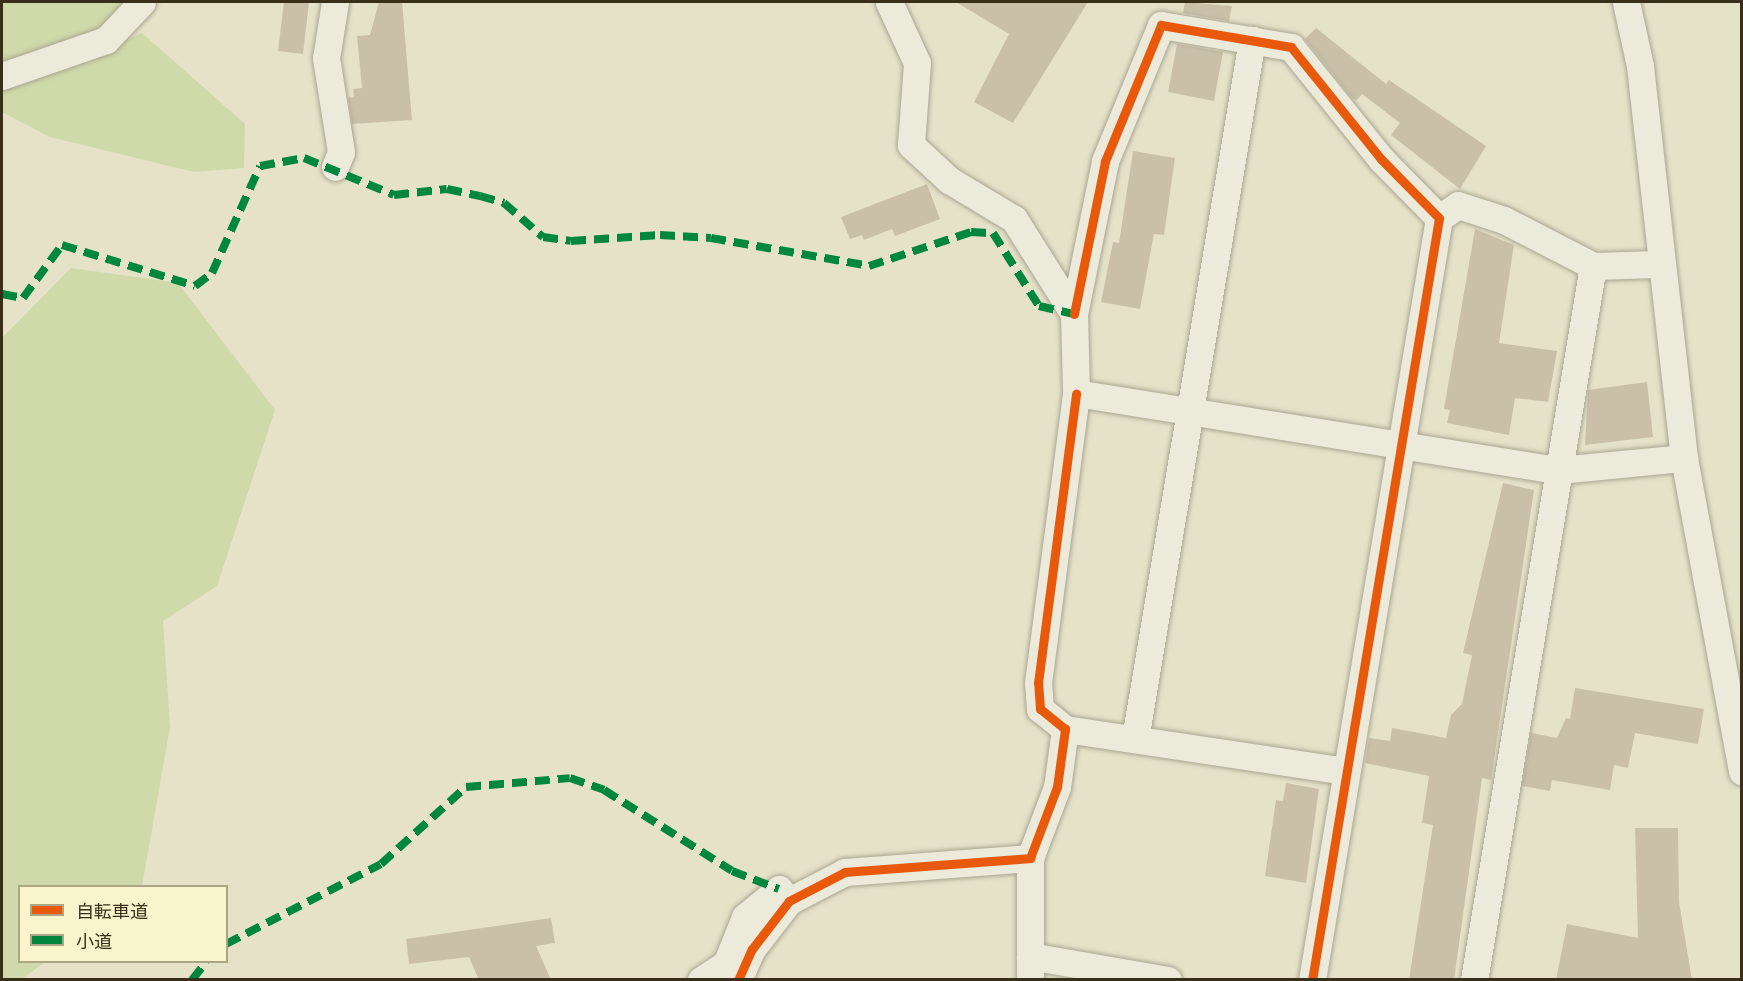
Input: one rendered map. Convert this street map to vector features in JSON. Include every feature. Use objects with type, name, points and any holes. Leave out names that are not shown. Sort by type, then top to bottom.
[{"type":"street","points":[[2,76],[106,40],[142,2]]},
{"type":"street","points":[[335,2],[326,58],[341,152],[335,167]]},
{"type":"street","points":[[889,2],[917,63],[911,145],[949,180],[1014,219],[1074,314]]},
{"type":"street","points":[[1626,2],[1640,66],[1658,264],[1684,458],[1742,772]]},
{"type":"street","points":[[1345,771],[1065,729],[1040,709],[1038,683],[1076,393],[1074,314],[1105,161],[1161,25],[1292,48],[1381,159],[1439,218]]},
{"type":"street","points":[[1135,739],[1252,40]]},
{"type":"street","points":[[1312,980],[1345,771],[1402,448],[1439,218],[1458,205],[1504,220],[1593,266],[1658,264]]},
{"type":"street","points":[[1474,980],[1593,266]]},
{"type":"street","points":[[1076,393],[1402,448],[1559,470],[1684,458]]},
{"type":"street","points":[[1065,729],[1057,787],[1030,858],[1030,968],[1168,980]]},
{"type":"street","points":[[738,980],[752,949],[789,901],[845,872],[1030,858]]},
{"type":"street","points":[[701,980],[726,964],[745,916],[779,889],[789,901]]},
{"type":"green space","points":[[2,2],[135,2],[82,61],[142,33],[245,124],[244,168],[194,172],[50,137],[2,112]]},
{"type":"green space","points":[[71,268],[178,283],[275,410],[217,586],[163,621],[170,727],[142,885],[18,885],[18,963],[44,963],[22,979],[2,979],[2,338]]},
{"type":"building","points":[[284,2],[309,2],[303,54],[278,51]]},
{"type":"building","points":[[379,2],[402,2],[412,120],[352,124],[348,98],[354,97],[353,89],[362,88],[357,36],[370,35]]},
{"type":"building","points":[[956,2],[1088,2],[1013,123],[974,102],[1009,34]]},
{"type":"building","points":[[1185,2],[1232,6],[1229,21],[1183,13]]},
{"type":"building","points":[[1316,28],[1386,84],[1389,80],[1486,146],[1460,189],[1391,135],[1400,123],[1362,94],[1356,101],[1351,97],[1305,39]]},
{"type":"building","points":[[1177,44],[1223,52],[1214,101],[1168,92]]},
{"type":"building","points":[[1133,151],[1175,158],[1164,235],[1154,234],[1140,309],[1101,302],[1113,242],[1119,243]]},
{"type":"building","points":[[927,184],[940,219],[895,236],[892,229],[864,240],[862,235],[850,239],[841,217]]},
{"type":"building","points":[[1475,229],[1514,245],[1499,343],[1557,351],[1548,402],[1515,398],[1509,435],[1447,423],[1450,410],[1444,409]]},
{"type":"building","points":[[1647,382],[1653,437],[1585,445],[1588,390]]},
{"type":"building","points":[[1503,483],[1534,490],[1491,780],[1482,778],[1454,980],[1409,980],[1433,825],[1422,823],[1429,776],[1365,763],[1369,738],[1390,741],[1392,728],[1446,738],[1451,715],[1462,704],[1472,655],[1463,653]]},
{"type":"building","points":[[1575,688],[1704,709],[1698,744],[1635,733],[1628,768],[1614,765],[1610,790],[1552,780],[1550,791],[1522,786],[1531,733],[1557,738],[1566,718],[1570,719]]},
{"type":"building","points":[[1286,783],[1319,789],[1306,883],[1265,876],[1276,800],[1283,801]]},
{"type":"building","points":[[1635,828],[1678,828],[1679,902],[1692,980],[1556,980],[1567,924],[1638,938]]},
{"type":"building","points":[[551,918],[555,943],[536,946],[551,980],[479,980],[469,957],[409,964],[406,939]]},
{"type":"marked path","points":[[2,294],[23,298],[62,245],[195,286],[212,273],[260,166],[304,158],[394,195],[447,189],[504,203],[543,237],[571,241],[660,235],[711,238],[869,266],[971,232],[993,233],[1039,306],[1074,314]]},
{"type":"marked path","points":[[228,943],[381,864],[466,787],[570,778],[604,790],[732,871],[779,889]]},
{"type":"marked path","points":[[192,980],[205,963]]},
{"type":"cycle path","points":[[1074,314],[1105,161],[1161,25],[1291,47],[1381,159],[1439,218],[1312,980]]},
{"type":"cycle path","points":[[738,980],[752,949],[789,901],[845,872],[1030,858],[1057,787],[1065,729],[1040,709],[1038,683],[1076,393]]}]
